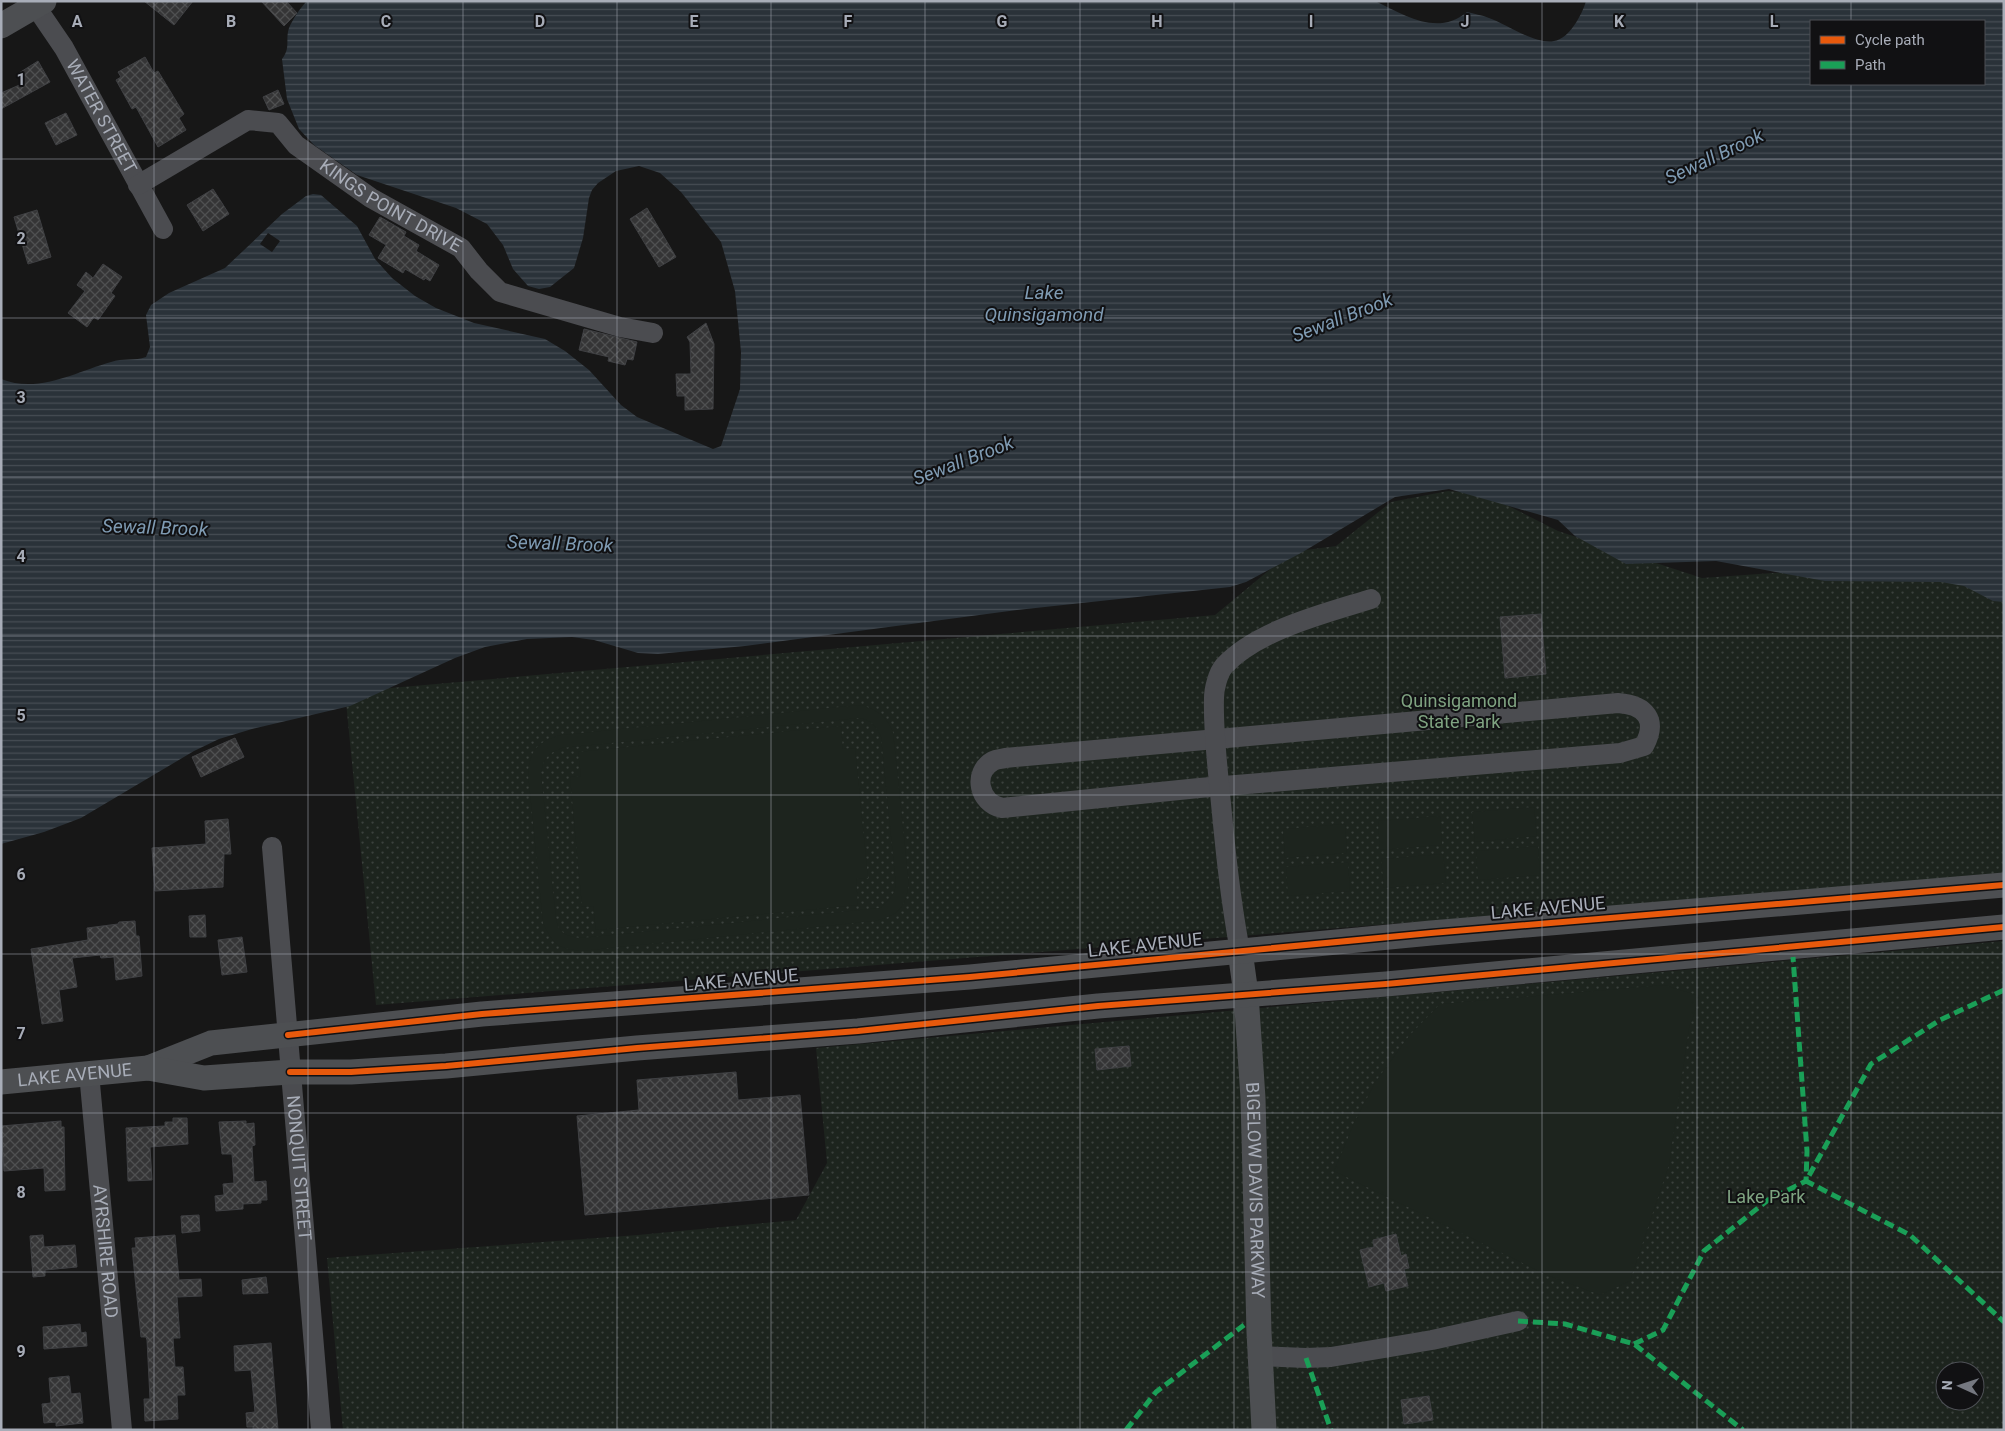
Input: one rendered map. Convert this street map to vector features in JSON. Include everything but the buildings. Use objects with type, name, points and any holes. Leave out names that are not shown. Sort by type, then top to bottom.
[{"type":"main road","points":[[1,26],[37,3]]},
{"type":"main road","name":"LAKE AVENUE","points":[[148,1068],[211,1043],[482,1014],[970,977],[1651,913],[2004,885]]},
{"type":"main road","name":"LAKE AVENUE","points":[[1,1082],[148,1068],[204,1078],[290,1072],[351,1072],[446,1066],[637,1048],[858,1031],[1024,1013],[1386,984],[2004,927]]},
{"type":"main road","name":"BIGELOW DAVIS PARKWAY","points":[[1240,951],[1246,994],[1253,1098],[1257,1274],[1264,1430]]},
{"type":"street","name":"WATER STREET","points":[[37,3],[64,48],[163,229]]},
{"type":"street","name":"KINGS POINT DRIVE","points":[[138,185],[248,120],[278,123],[296,146],[371,198],[461,248],[479,271],[500,292],[620,327],[653,333]]},
{"type":"street","points":[[1240,951],[1230,894],[1215,739],[1215,686],[1223,667],[1244,649],[1273,634],[1314,617],[1371,600]]},
{"type":"street","points":[[1618,703],[1638,706],[1649,719],[1651,730],[1644,746],[1620,753],[1220,786],[1002,808],[995,806],[982,795],[980,786],[986,767],[993,761],[1005,758],[1215,739],[1618,703]]},
{"type":"street","name":"NONQUIT STREET","points":[[272,847],[321,1430]]},
{"type":"street","name":"AYRSHIRE ROAD","points":[[88,1073],[122,1430]]},
{"type":"street","points":[[1261,1356],[1332,1357],[1432,1340],[1518,1321]]},
{"type":"green space","name":"Quinsigamond State Park","points":[[1448,491],[1485,494],[1558,531],[1702,578],[2004,557],[2004,875],[376,1005],[345,692],[1215,615],[1291,552],[1336,546],[1391,502]]},
{"type":"green space","points":[[860,705],[871,708],[888,722],[893,732],[909,884],[903,905],[890,916],[875,921],[581,951],[561,947],[550,936],[543,923],[528,773],[531,758],[537,747],[547,740],[561,735]],"holes":[[[859,718],[873,724],[881,737],[896,886],[894,893],[880,908],[581,938],[572,937],[561,931],[556,919],[541,773],[545,760],[553,752],[562,748]]]},
{"type":"green space","points":[[841,726],[843,749],[855,748],[868,878],[856,879],[858,905],[596,930],[593,906],[582,907],[570,777],[581,776],[578,752]]},
{"type":"green space","points":[[1534,807],[1537,836],[1475,842],[1472,812]]},
{"type":"green space","points":[[1440,816],[1442,845],[1380,850],[1378,821]]},
{"type":"green space","points":[[1345,824],[1347,853],[1285,858],[1283,829]]},
{"type":"green space","points":[[1538,846],[1540,875],[1478,880],[1476,851]]},
{"type":"green space","points":[[1443,854],[1446,883],[1384,888],[1381,859]]},
{"type":"green space","points":[[1348,862],[1350,891],[1288,896],[1286,867]]},
{"type":"green space","name":"Lake Park","points":[[2004,941],[2004,1430],[343,1430],[327,1258],[638,1235],[796,1220],[827,1163],[816,1048]]},
{"type":"green space","points":[[1664,985],[1700,996],[1689,1028],[1669,1165],[1630,1281],[1600,1295],[1547,1275],[1334,1171],[1355,1121],[1376,1081],[1409,1036],[1440,1004]]},
{"type":"water","name":"Lake Quinsigamond","points":[[307,1],[1375,1],[1421,21],[1444,23],[1456,19],[1467,12],[1486,17],[1539,40],[1554,41],[1565,36],[1570,31],[1586,1],[2004,1],[2004,602],[1993,601],[1964,586],[1941,582],[1825,581],[1716,561],[1626,564],[1575,536],[1558,520],[1449,489],[1395,497],[1301,553],[1246,582],[1230,587],[1017,610],[745,646],[658,654],[638,653],[594,640],[572,637],[527,639],[485,647],[455,658],[350,706],[252,729],[219,739],[194,751],[81,818],[44,832],[1,844],[1,379],[15,383],[43,383],[115,361],[146,357],[150,347],[146,315],[151,305],[169,293],[225,268],[282,214],[306,196],[313,194],[321,195],[357,226],[375,259],[392,278],[415,296],[436,308],[474,323],[545,339],[565,351],[589,370],[621,405],[637,417],[713,449],[721,446],[740,389],[741,352],[735,291],[721,242],[681,192],[660,173],[639,166],[616,171],[598,183],[592,190],[583,238],[574,268],[550,287],[539,289],[528,286],[513,269],[503,245],[487,224],[456,208],[357,175],[314,145],[299,129],[287,99],[282,59],[287,47],[289,28]]},
{"type":"pier","points":[[268,233],[280,241],[272,252],[260,244]]},
{"type":"marked path","points":[[1634,1344],[1663,1330],[1704,1251],[1768,1200],[1806,1181],[1807,1151],[1793,957]]},
{"type":"marked path","points":[[2004,990],[1940,1020],[1871,1064],[1806,1181],[1910,1235],[2004,1322]]},
{"type":"marked path","points":[[1518,1321],[1565,1324],[1634,1344],[1743,1430]]},
{"type":"marked path","points":[[1126,1430],[1156,1392],[1244,1325]]},
{"type":"marked path","points":[[1306,1358],[1331,1430]]},
{"type":"cycle path","points":[[288,1035],[482,1014],[970,977],[1431,933],[2004,885]]},
{"type":"cycle path","points":[[290,1072],[351,1072],[446,1066],[637,1048],[858,1031],[1098,1006],[1386,984],[2004,927]]},
{"type":"water label","name":"Sewall Brook","points":[[1714,156]]},
{"type":"water label","name":"Sewall Brook","points":[[1342,317]]},
{"type":"water label","name":"Sewall Brook","points":[[963,460]]},
{"type":"water label","name":"Sewall Brook","points":[[155,527]]},
{"type":"water label","name":"Sewall Brook","points":[[560,543]]}]
